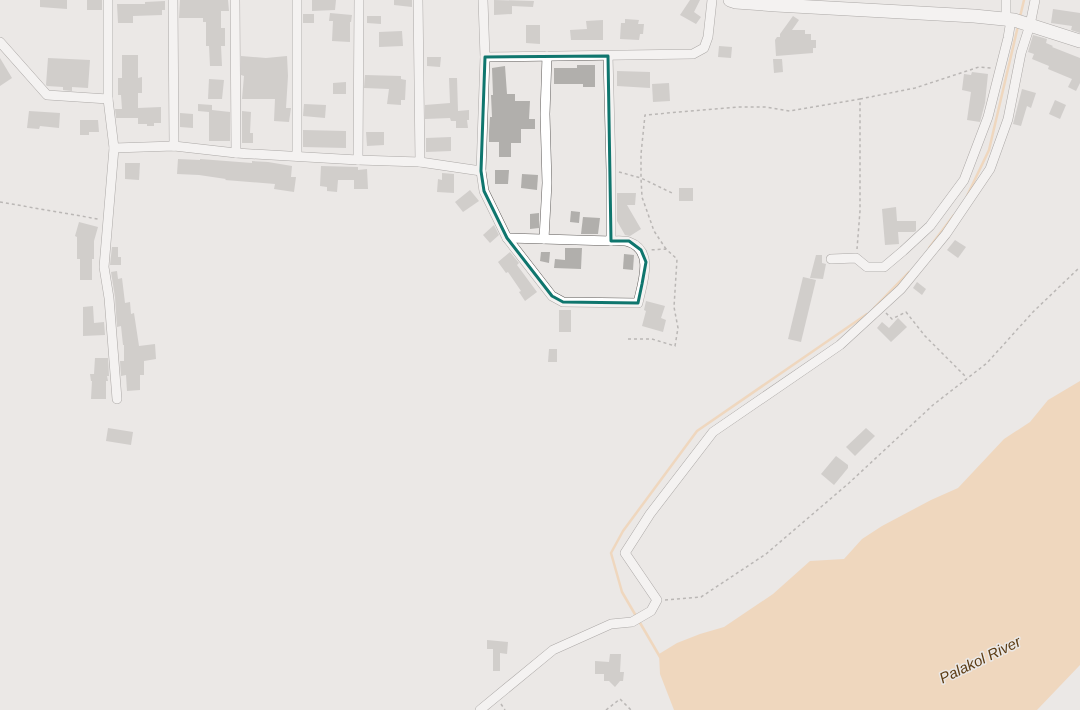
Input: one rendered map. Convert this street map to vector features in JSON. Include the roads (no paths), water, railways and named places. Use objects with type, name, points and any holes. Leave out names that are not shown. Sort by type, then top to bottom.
[{"type":"street","points":[[108,0],[108,99],[114,148],[104,267],[109,298],[117,399]]},
{"type":"street","points":[[173,0],[174,146]]},
{"type":"street","points":[[235,0],[236,153]]},
{"type":"street","points":[[297,0],[297,156]]},
{"type":"street","points":[[358,160],[359,0]]},
{"type":"street","points":[[418,0],[420,162]]},
{"type":"street","points":[[483,0],[484,57],[481,171],[484,192],[508,238],[552,296],[563,302],[638,303],[646,262],[642,250],[629,242],[508,238]]},
{"type":"street","points":[[484,57],[693,54],[704,48],[708,37],[712,0]]},
{"type":"street","points":[[730,0],[736,2],[776,5],[974,16],[1010,20],[1080,41]]},
{"type":"street","points":[[831,259],[856,258],[867,267],[884,267],[930,226],[964,180],[988,117],[1008,38],[1010,20],[1006,0]]},
{"type":"street","points":[[480,710],[553,650],[611,624],[632,622],[650,611],[657,600],[625,553],[650,514],[713,432],[840,344],[901,288],[946,234],[990,169],[1008,119],[1020,53],[1035,0]]},
{"type":"street","points":[[0,42],[47,95],[108,99]]},
{"type":"street","points":[[544,239],[547,183],[545,114],[547,56]]},
{"type":"street","points":[[608,56],[611,170],[610,241]]},
{"type":"street","points":[[114,148],[174,146],[236,153],[420,162],[481,171]]},
{"type":"water","name":"Palakol River","points":[[1080,381],[1080,665],[1037,710],[674,710],[660,674],[659,654],[677,643],[724,627],[773,594],[810,561],[844,559],[862,539],[882,526],[931,500],[958,488],[1004,439],[1030,422],[1048,400]]},
{"type":"waterway","points":[[1020,17],[1024,0]]},
{"type":"waterway","points":[[967,196],[989,150],[1018,26]]},
{"type":"waterway","points":[[929,248],[954,215]]},
{"type":"waterway","points":[[874,308],[909,272]]},
{"type":"waterway","points":[[660,657],[622,592],[611,553],[623,531],[697,431],[867,314]]}]
